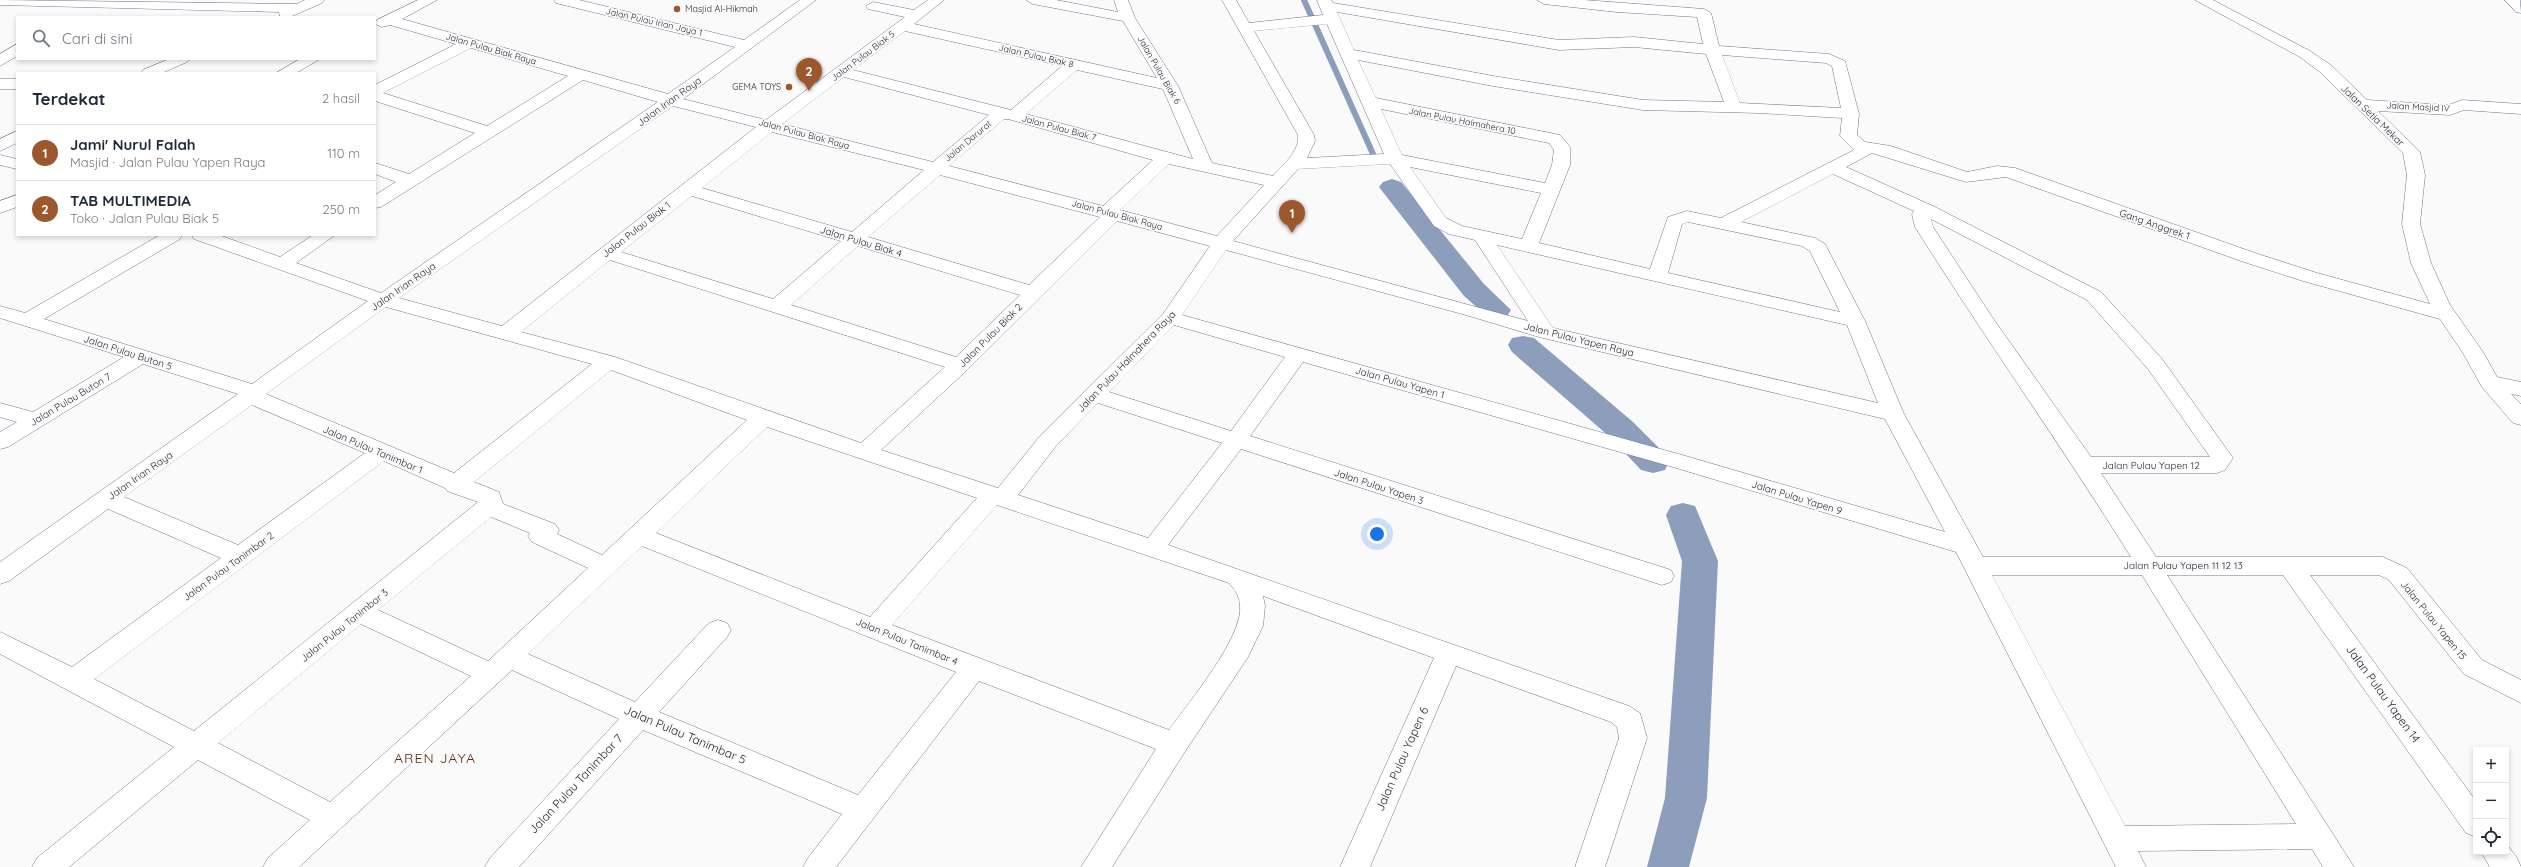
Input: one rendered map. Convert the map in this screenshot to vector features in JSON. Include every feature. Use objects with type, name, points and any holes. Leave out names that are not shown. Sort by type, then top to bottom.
[{"type":"street","points":[[280,16],[316,0]]},
{"type":"street","points":[[382,23],[430,0]]},
{"type":"street","name":"Jalan Pulau Irian Jaya 1","points":[[561,0],[747,44]]},
{"type":"street","name":"Jalan Irian Raya","points":[[0,575],[383,300],[671,100],[809,0]]},
{"type":"street","name":"Jalan Pulau Biak 5","points":[[770,125],[937,0]]},
{"type":"street","points":[[1033,0],[1128,18]]},
{"type":"street","name":"Jalan Pulau Biak 6","points":[[1121,0],[1128,18],[1170,86],[1204,164]]},
{"type":"street","name":"Jalan Pulau Halmahera Raya","points":[[875,628],[998,497],[1034,456],[1096,395],[1170,318],[1221,243],[1294,164],[1305,148],[1306,135],[1228,0]]},
{"type":"street","points":[[1544,0],[1617,8],[1702,6],[1712,50],[1734,108]]},
{"type":"street","name":"Jalan Setia Mekar","points":[[2202,0],[2288,43],[2326,69],[2411,152],[2416,175],[2411,224],[2421,263],[2440,305],[2448,315],[2489,382],[2521,418]]},
{"type":"street","points":[[2512,0],[2521,9]]},
{"type":"street","points":[[10,1],[84,3],[198,2],[298,8]]},
{"type":"street","points":[[64,16],[84,3]]},
{"type":"street","points":[[873,6],[917,15]]},
{"type":"street","points":[[1320,13],[1347,53],[1370,102],[1391,159],[1440,222],[1448,228],[1855,321]]},
{"type":"street","points":[[1244,28],[1320,13],[1559,45],[1640,42],[1712,50],[1833,60],[1839,64],[1851,114],[1848,136],[1863,147],[1864,152],[1725,223]]},
{"type":"street","name":"Jalan Pulau Biak Raya","points":[[382,23],[470,43],[671,100],[1221,243]]},
{"type":"street","name":"Jalan Pulau Biak 8","points":[[903,26],[1170,86]]},
{"type":"street","points":[[0,42],[16,42]]},
{"type":"street","points":[[376,90],[470,43]]},
{"type":"street","points":[[0,61],[16,51]]},
{"type":"street","points":[[1347,53],[1494,81],[1643,105],[1851,114]]},
{"type":"street","points":[[151,72],[180,60]]},
{"type":"street","points":[[286,72],[310,60]]},
{"type":"street","name":"Jalan Darurat","points":[[775,308],[856,239],[934,169],[1073,65]]},
{"type":"street","name":"Jalan Pulau Biak 7","points":[[841,72],[1008,114],[1165,158],[1204,164],[1277,182]]},
{"type":"street","points":[[376,202],[580,75]]},
{"type":"street","points":[[0,84],[16,84]]},
{"type":"street","points":[[376,96],[488,132]]},
{"type":"street","name":"Jalan Pulau Halmahera 10","points":[[1370,102],[1554,139],[1561,144],[1564,150],[1561,165],[1550,189]]},
{"type":"street","name":"Jalan Masjid IV","points":[[2362,105],[2450,110],[2462,105],[2521,109]]},
{"type":"street","name":"Jalan Pulau Biak 1","points":[[504,335],[770,125]]},
{"type":"street","points":[[0,146],[16,137]]},
{"type":"street","name":"Gang Anggrek 1","points":[[1863,147],[1885,150],[1966,177],[1977,178],[1992,170],[2009,172],[2248,257],[2448,315]]},
{"type":"street","points":[[1109,214],[1165,158]]},
{"type":"street","points":[[1294,164],[1391,159],[1550,189],[1528,246]]},
{"type":"street","points":[[0,160],[16,164]]},
{"type":"street","points":[[376,168],[410,181]]},
{"type":"street","points":[[1833,168],[1926,210],[1921,214],[1924,227],[1983,319],[2085,465],[2146,565],[2339,867]]},
{"type":"street","name":"Jalan Pulau Biak 4","points":[[688,189],[1034,293]]},
{"type":"street","points":[[0,208],[16,200]]},
{"type":"street","name":"Jalan Pulau Yapen 12","points":[[1926,210],[2094,296],[2155,364],[2216,446],[2222,458],[2217,465],[2085,465]]},
{"type":"street","name":"Jalan Pulau Biak 2","points":[[865,452],[960,365],[1034,293],[1109,214]]},
{"type":"street","points":[[1658,275],[1674,221],[1687,216],[1808,242],[1816,247],[1855,321],[1893,414],[1969,556],[2131,867]]},
{"type":"street","points":[[1481,235],[1546,333]]},
{"type":"street","points":[[28,320],[171,236]]},
{"type":"street","points":[[204,236],[280,265],[383,300],[504,335],[608,362],[762,418],[1238,577],[1620,714],[1630,721],[1633,738],[1590,867]]},
{"type":"street","points":[[280,265],[324,236]]},
{"type":"street","name":"Jalan Pulau Yapen Raya","points":[[1221,243],[1473,311],[1546,333],[1712,370],[1893,414]]},
{"type":"street","points":[[606,253],[775,308],[960,365]]},
{"type":"street","name":"Jalan Pulau Buton 5","points":[[0,312],[141,356],[253,394]]},
{"type":"street","name":"Jalan Pulau Yapen 1","points":[[1170,318],[1630,447]]},
{"type":"street","points":[[1152,549],[1236,440],[1299,353]]},
{"type":"street","name":"Jalan Pulau Buton 7","points":[[0,442],[141,356]]},
{"type":"street","points":[[454,485],[608,362]]},
{"type":"street","points":[[2489,382],[2521,389]]},
{"type":"street","name":"Jalan Pulau Tanimbar 1","points":[[253,394],[454,485],[491,498],[490,505],[547,530],[540,536],[607,567]]},
{"type":"street","name":"Jalan Pulau Yapen 3","points":[[1096,395],[1662,576]]},
{"type":"street","points":[[0,410],[35,420]]},
{"type":"street","points":[[278,867],[607,567],[762,418]]},
{"type":"street","name":"Jalan Pulau Yapen 9","points":[[1630,447],[1851,514],[1969,556]]},
{"type":"street","name":"Jalan Pulau Tanimbar 2","points":[[74,680],[382,452]]},
{"type":"street","points":[[107,499],[242,556]]},
{"type":"street","name":"Jalan Pulau Tanimbar 3","points":[[48,867],[490,505]]},
{"type":"street","name":"Jalan Pulau Tanimbar 4","points":[[640,536],[974,668],[1154,735],[1174,745]]},
{"type":"street","name":"Jalan Pulau Yapen 11 12 13","points":[[1969,556],[2146,565],[2375,564],[2390,569]]},
{"type":"street","name":"Jalan Pulau Yapen 14","points":[[2289,565],[2473,820]]},
{"type":"street","name":"Jalan Pulau Yapen 15","points":[[2390,569],[2404,581],[2461,654],[2473,667],[2521,692]]},
{"type":"street","points":[[1098,866],[1174,745],[1239,650],[1250,626],[1253,606],[1249,589],[1238,577]]},
{"type":"street","name":"Jalan Pulau Tanimbar 5","points":[[358,612],[500,666],[639,716],[863,810]]},
{"type":"street","name":"Jalan Pulau Tanimbar 7","points":[[500,867],[718,630]]},
{"type":"street","points":[[0,642],[332,817]]},
{"type":"street","name":"Jalan Pulau Yapen 6","points":[[1355,867],[1449,652]]},
{"type":"street","points":[[818,867],[974,668]]},
{"type":"street","points":[[2117,839],[2319,836]]},
{"type":"street","points":[[2498,855],[2507,867]]},
{"type":"waterway","points":[[1304,0],[1373,154]]},
{"type":"waterway","points":[[1392,187],[1474,290],[1497,310]]},
{"type":"waterway","points":[[1523,345],[1622,430],[1653,462]]},
{"type":"waterway","points":[[1668,867],[1686,798],[1700,561],[1683,515]]},
{"type":"place","name":"Masjid Al-Hikmah","points":[[677,9]]},
{"type":"place","name":"GEMA TOYS","points":[[789,87]]},
{"type":"place","name":"TAB MULTIMEDIA","points":[[809,91]]},
{"type":"place","name":"Jami' Nurul Falah","points":[[1292,233]]},
{"type":"district","name":"AREN JAYA","points":[[435,758]]}]
